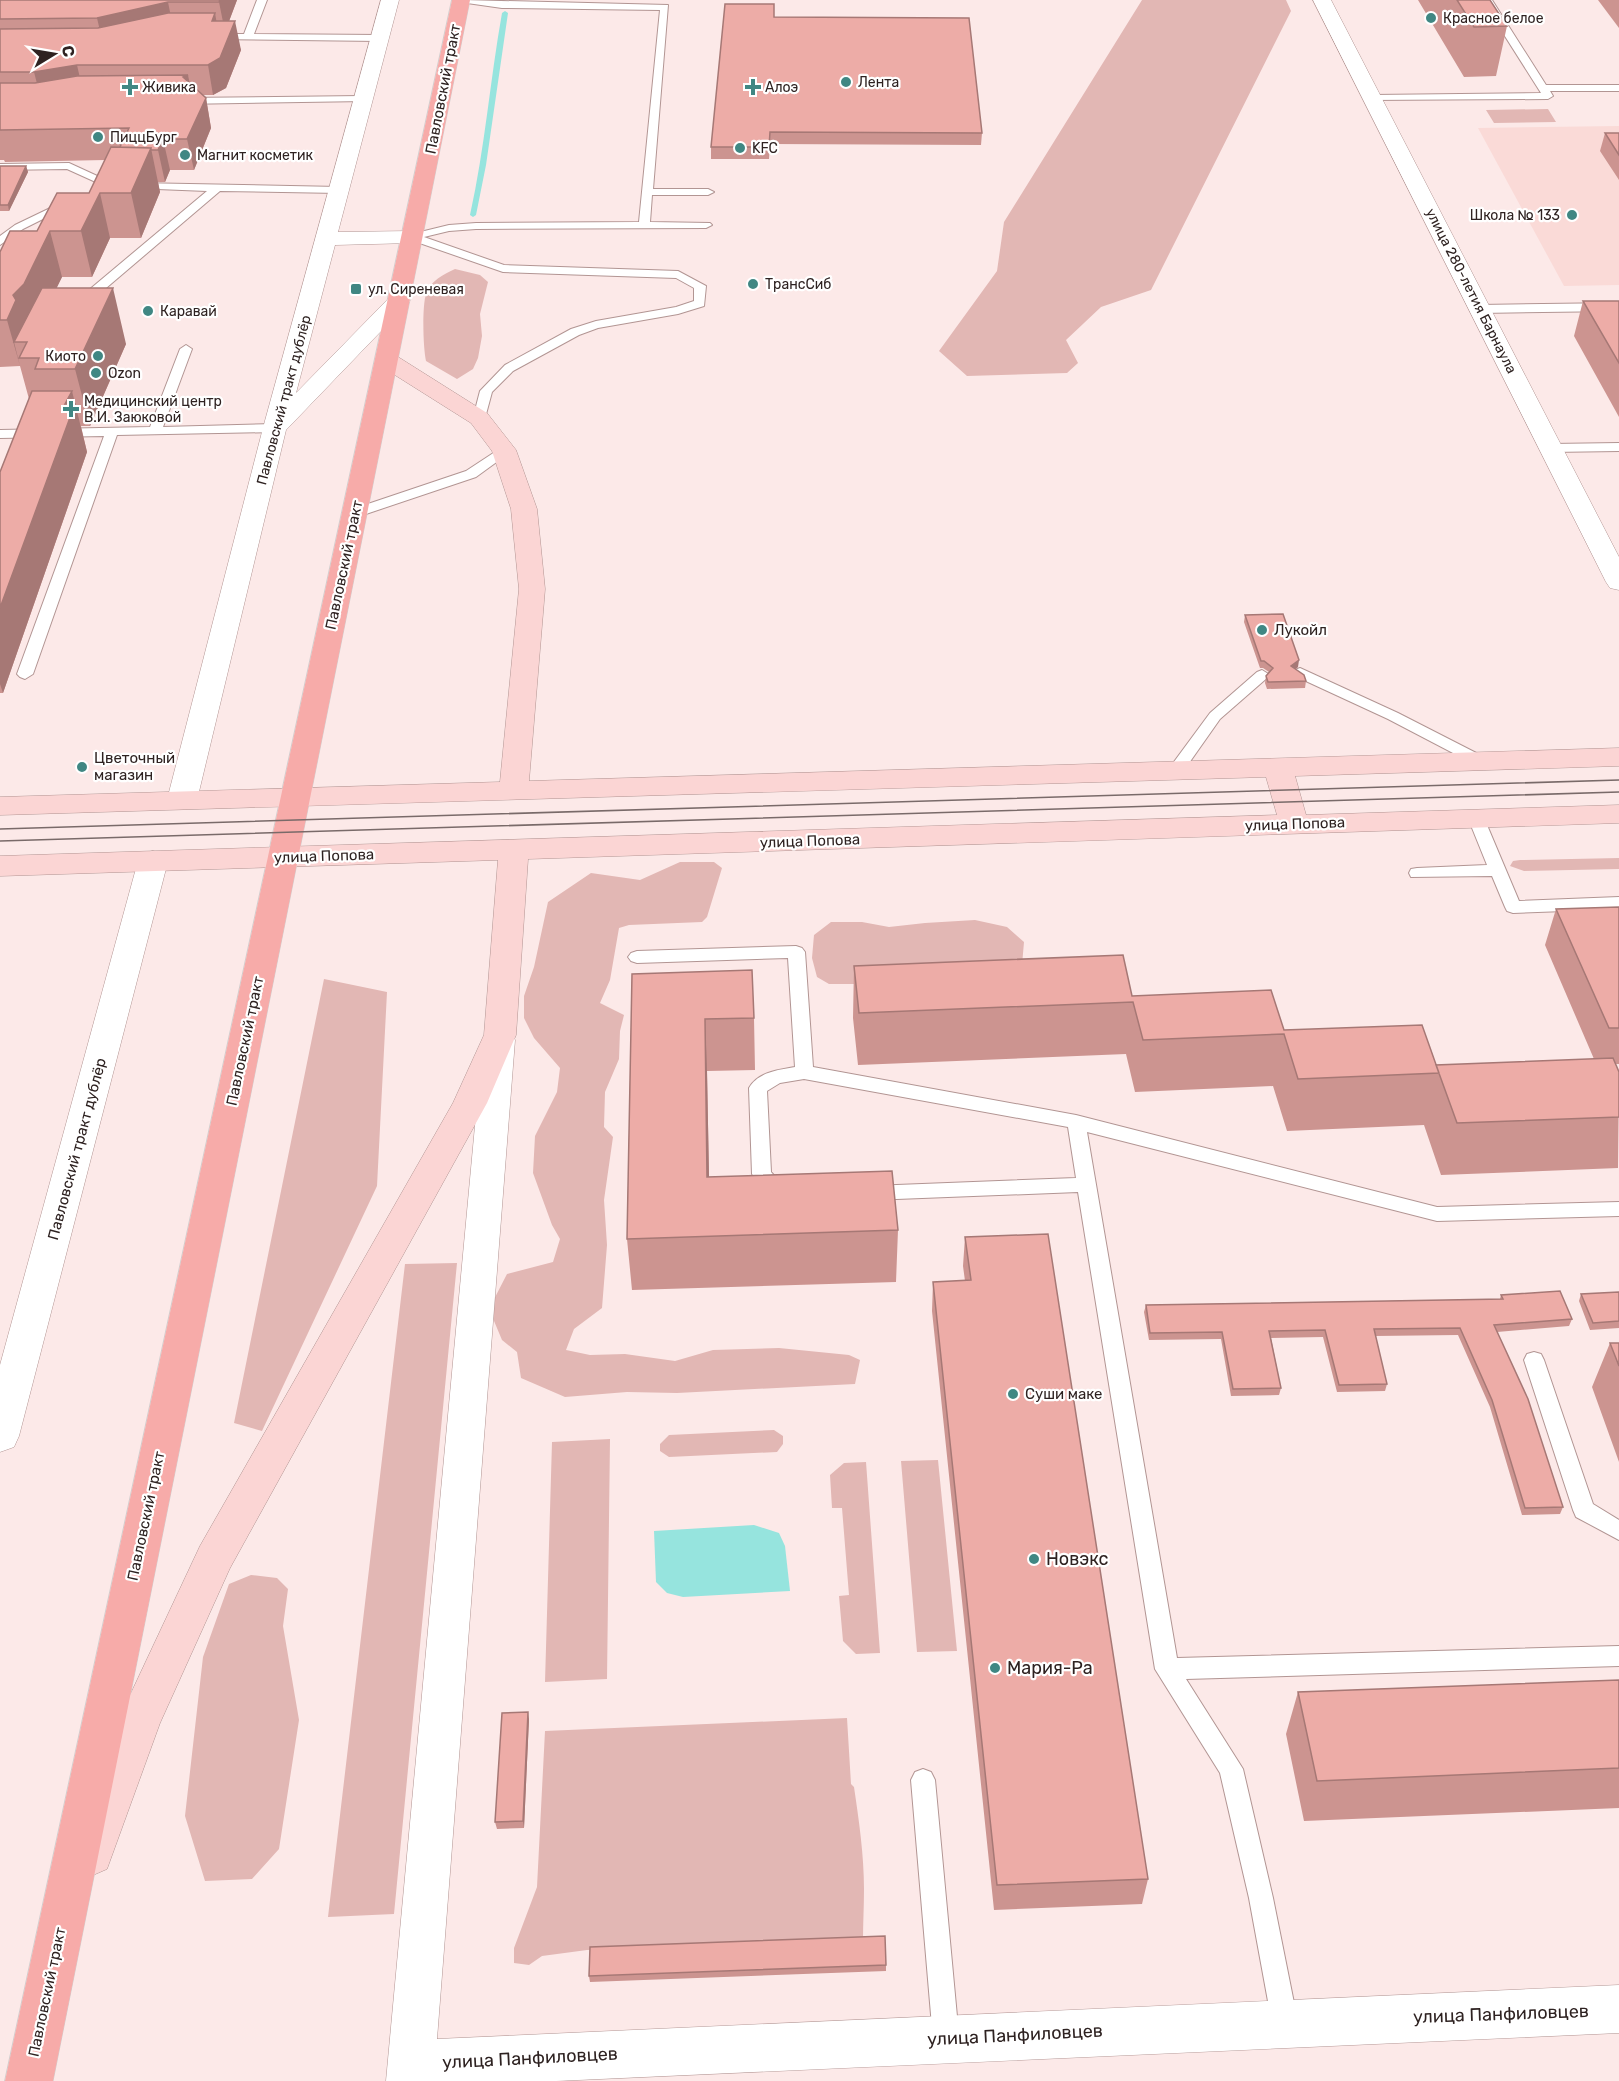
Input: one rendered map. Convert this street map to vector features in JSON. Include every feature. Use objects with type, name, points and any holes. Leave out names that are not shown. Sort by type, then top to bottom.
[{"type":"main road","name":"Павловский тракт","points":[[29,2081],[461,0]]},
{"type":"main road","points":[[387,360],[479,418],[504,450],[524,509],[532,589],[514,790]]},
{"type":"main road","points":[[0,806],[1619,757]]},
{"type":"main road","points":[[1278,768],[1294,824]]},
{"type":"main road","name":"улица Попова","points":[[0,866],[1619,814]]},
{"type":"main road","points":[[56,1948],[140,1723],[214,1559],[470,1103],[500,1035],[514,850]]},
{"type":"street","name":"Павловский тракт дублёр","points":[[182,800],[275,428],[390,0]]},
{"type":"street","name":"улица 280-летия Барнаула","points":[[1322,0],[1619,582]]},
{"type":"street","points":[[326,239],[412,237]]},
{"type":"street","points":[[275,428],[399,301]]},
{"type":"street","name":"Павловский тракт дублёр","points":[[0,1436],[153,861]]},
{"type":"street","points":[[411,2073],[500,1035]]},
{"type":"street","name":"улица Панфиловцев","points":[[411,2073],[945,2038],[1619,2009]]},
{"type":"lane","points":[[248,36],[262,0]]},
{"type":"lane","points":[[467,0],[502,5],[664,7],[644,225]]},
{"type":"lane","points":[[1373,98],[1548,96],[1487,0]]},
{"type":"lane","points":[[206,37],[379,38]]},
{"type":"lane","points":[[1542,88],[1619,88]]},
{"type":"lane","points":[[166,101],[362,99]]},
{"type":"lane","points":[[0,167],[69,166],[113,186]]},
{"type":"lane","points":[[0,242],[19,227],[86,195],[113,186],[339,190]]},
{"type":"lane","points":[[68,313],[217,188]]},
{"type":"lane","points":[[647,192],[708,192]]},
{"type":"lane","points":[[412,237],[448,228],[476,226],[706,225]]},
{"type":"lane","points":[[0,227],[19,227]]},
{"type":"lane","points":[[412,237],[503,268],[678,275],[700,286],[700,303],[678,310],[596,325],[575,332],[509,368],[486,391],[479,418]]},
{"type":"lane","points":[[1593,307],[1602,321]]},
{"type":"lane","points":[[1480,309],[1619,307]]},
{"type":"lane","points":[[155,430],[186,349]]},
{"type":"lane","points":[[0,434],[275,428]]},
{"type":"lane","points":[[26,674],[112,431]]},
{"type":"lane","points":[[1551,448],[1619,447]]},
{"type":"lane","points":[[355,513],[471,474],[504,450]]},
{"type":"lane","points":[[1300,673],[1393,716],[1480,761]]},
{"type":"lane","points":[[1176,770],[1215,716],[1262,675]]},
{"type":"lane","points":[[1476,818],[1513,907],[1619,903]]},
{"type":"lane","points":[[1418,873],[1497,870]]},
{"type":"lane","points":[[637,957],[796,952],[804,1072]]},
{"type":"lane","points":[[797,1195],[775,1190],[762,1174],[758,1088],[775,1077],[804,1072],[1076,1122],[1437,1214],[1619,1209]]},
{"type":"lane","points":[[1076,1122],[1167,1669],[1231,1769],[1261,1898],[1285,2023]]},
{"type":"lane","points":[[854,1193],[1085,1185]]},
{"type":"lane","points":[[1534,1360],[1584,1510],[1619,1531]]},
{"type":"lane","points":[[1167,1669],[1619,1656]]},
{"type":"lane","points":[[923,1780],[945,2038]]},
{"type":"shaded area","points":[[1142,0],[1286,0],[1291,11],[1151,290],[1101,307],[1066,340],[1078,363],[1067,373],[967,376],[939,351],[997,271],[1004,222]]},
{"type":"shaded area","points":[[1548,109],[1556,122],[1494,123],[1486,110]]},
{"type":"shaded area","name":"Школа № 133","points":[[1619,126],[1619,285],[1564,286],[1478,128]]},
{"type":"shaded area","points":[[455,269],[480,275],[488,282],[480,314],[482,336],[478,358],[473,369],[457,379],[426,361],[423,327],[428,289],[438,278]]},
{"type":"shaded area","points":[[1619,858],[1619,869],[1524,871],[1510,866],[1513,861],[1520,860]]},
{"type":"shaded area","points":[[680,862],[714,862],[722,868],[707,917],[702,922],[629,925],[619,928],[610,980],[600,1003],[624,1015],[620,1031],[619,1059],[605,1092],[604,1127],[613,1137],[604,1200],[607,1245],[602,1308],[574,1329],[566,1350],[590,1355],[625,1354],[675,1361],[713,1350],[779,1348],[849,1355],[860,1360],[855,1384],[677,1393],[627,1392],[565,1397],[521,1378],[517,1352],[502,1340],[489,1309],[507,1274],[553,1262],[560,1239],[552,1225],[533,1173],[535,1136],[557,1092],[560,1068],[534,1038],[524,1018],[524,996],[534,967],[548,902],[591,873],[640,880]]},
{"type":"shaded area","points":[[975,920],[1007,927],[1024,942],[1022,965],[875,984],[829,984],[817,977],[812,958],[814,935],[831,922],[862,922],[889,927]]},
{"type":"shaded area","points":[[324,979],[387,992],[377,1186],[262,1431],[234,1423]]},
{"type":"shaded area","points":[[457,1263],[394,1914],[328,1917],[405,1264]]},
{"type":"shaded area","points":[[774,1430],[783,1436],[783,1444],[777,1452],[669,1457],[660,1451],[660,1444],[669,1435]]},
{"type":"shaded area","points":[[610,1439],[607,1679],[545,1682],[552,1442]]},
{"type":"shaded area","points":[[938,1460],[957,1651],[917,1652],[901,1461]]},
{"type":"shaded area","points":[[866,1462],[880,1653],[856,1654],[843,1641],[839,1596],[849,1595],[842,1508],[832,1508],[830,1475],[844,1463]]},
{"type":"shaded area","points":[[251,1575],[277,1578],[288,1589],[283,1626],[299,1720],[279,1849],[252,1879],[205,1881],[185,1816],[203,1657],[229,1584]]},
{"type":"shaded area","points":[[847,1718],[851,1784],[854,1787],[863,1864],[863,1940],[587,1950],[542,1956],[529,1965],[514,1963],[514,1948],[537,1887],[545,1731]]},
{"type":"water","points":[[754,1525],[779,1533],[785,1546],[790,1591],[683,1597],[667,1593],[656,1582],[654,1531]]},
{"type":"building","points":[[0,0],[220,0],[219,2],[168,2],[97,18],[0,19]]},
{"type":"building","points":[[1457,0],[1490,0],[1507,26],[1474,27]]},
{"type":"building","name":"Лента","points":[[725,4],[774,4],[774,17],[969,18],[982,133],[770,132],[769,147],[711,147]]},
{"type":"building","points":[[168,13],[215,13],[212,21],[235,21],[220,58],[208,65],[77,65],[34,72],[0,72],[0,29],[98,28]]},
{"type":"building","points":[[188,75],[183,77],[206,98],[187,139],[163,139],[158,150],[120,147],[129,128],[0,130],[0,83],[35,83],[77,76]]},
{"type":"building","points":[[1605,133],[1619,133],[1619,155]]},
{"type":"building","points":[[111,147],[151,148],[131,193],[100,193],[81,231],[50,231],[24,284],[13,295],[16,300],[7,320],[0,320],[0,252],[10,231],[37,231],[57,193],[89,193]]},
{"type":"building","points":[[0,166],[26,166],[8,205],[0,205]]},
{"type":"building","points":[[42,288],[113,288],[75,369],[35,369],[39,358],[19,358],[27,342],[14,342]]},
{"type":"building","points":[[1583,301],[1619,301],[1619,363]]},
{"type":"building","points":[[32,391],[72,391],[65,404],[75,404],[0,608],[0,472]]},
{"type":"building","points":[[1283,614],[1299,660],[1291,666],[1304,675],[1306,681],[1268,682],[1266,676],[1273,668],[1261,661],[1245,615]]},
{"type":"building","points":[[1619,907],[1619,1028],[1609,1028],[1556,909]]},
{"type":"building","points":[[1123,955],[1132,996],[1271,990],[1284,1030],[1422,1025],[1439,1073],[1298,1079],[1284,1034],[1143,1040],[1133,1002],[859,1013],[854,966]]},
{"type":"building","points":[[752,970],[754,1018],[705,1019],[707,1177],[892,1171],[898,1230],[627,1239],[632,974]]},
{"type":"building","points":[[1613,1058],[1619,1072],[1619,1117],[1457,1123],[1436,1065]]},
{"type":"building","points":[[1048,1234],[1148,1879],[997,1885],[933,1282],[971,1280],[965,1237]]},
{"type":"building","points":[[1560,1291],[1572,1319],[1494,1325],[1528,1399],[1563,1507],[1525,1508],[1492,1400],[1460,1328],[1374,1329],[1387,1384],[1339,1385],[1325,1330],[1269,1331],[1281,1388],[1233,1389],[1222,1332],[1150,1333],[1146,1305],[1503,1299],[1501,1295]]},
{"type":"building","points":[[1619,1292],[1619,1321],[1593,1323],[1581,1294]]},
{"type":"building","points":[[1610,1343],[1619,1343],[1619,1366]]},
{"type":"building","points":[[1619,1680],[1619,1768],[1317,1781],[1298,1692]]},
{"type":"building","points":[[528,1712],[523,1821],[495,1822],[502,1713]]},
{"type":"building","points":[[885,1936],[886,1965],[589,1976],[590,1947]]},
{"type":"waterway","points":[[473,215],[483,165],[505,13]]},
{"type":"tram line","points":[[0,829],[1619,780]]},
{"type":"tram line","points":[[0,841],[1619,792]]},
{"type":"place","name":"Красное белое","points":[[1431,18]]},
{"type":"place","name":"Лента","points":[[846,82]]},
{"type":"place","name":"Живика","points":[[130,87]]},
{"type":"place","name":"Алоэ","points":[[753,87]]},
{"type":"place","name":"ПиццБург","points":[[98,137]]},
{"type":"place","name":"KFC","points":[[740,148]]},
{"type":"place","name":"Магнит косметик","points":[[185,155]]},
{"type":"place","name":"Школа № 133","points":[[1572,215]]},
{"type":"place","name":"ТрансСиб","points":[[753,284]]},
{"type":"place","name":"ул. Сиреневая","points":[[356,289]]},
{"type":"place","name":"Каравай","points":[[148,311]]},
{"type":"place","name":"Киото","points":[[98,356]]},
{"type":"place","name":"Ozon","points":[[96,373]]},
{"type":"place","name":"Медицинский центр В.И. Заюковой","points":[[71,409]]},
{"type":"place","name":"Лукойл","points":[[1262,630]]},
{"type":"place","name":"Цветочный магазин","points":[[82,767]]},
{"type":"place","name":"Суши маке","points":[[1013,1394]]},
{"type":"place","name":"Новэкс","points":[[1034,1559]]},
{"type":"place","name":"Мария-Ра","points":[[995,1668]]}]
